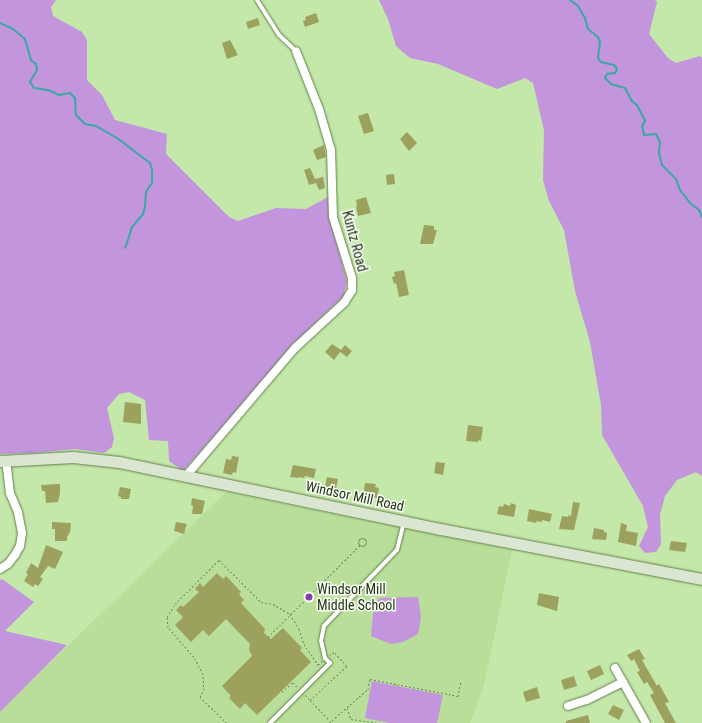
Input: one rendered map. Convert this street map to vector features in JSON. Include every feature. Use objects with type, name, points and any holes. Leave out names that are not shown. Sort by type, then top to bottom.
[{"type":"main road","name":"Windsor Mill Road","points":[[3,461],[67,457],[95,458],[404,521],[702,579]]},
{"type":"street","name":"Kuntz Road","points":[[186,476],[295,348],[344,303],[352,290],[352,278],[333,217],[331,150],[319,109],[296,51]]},
{"type":"street","points":[[0,569],[8,564],[15,555],[20,546],[22,533],[18,512],[10,493],[3,461]]},
{"type":"street","points":[[615,668],[646,723]]},
{"type":"street","points":[[568,706],[588,700],[624,682]]},
{"type":"lane","points":[[257,0],[279,35],[296,51]]},
{"type":"lane","points":[[270,723],[330,663],[325,658],[321,641],[324,626],[397,550],[404,521]]},
{"type":"path","points":[[268,637],[360,545],[365,545],[366,543],[364,538],[359,540],[360,545]]},
{"type":"path","points":[[228,723],[200,697],[204,690],[203,674],[194,657],[168,627],[167,617],[170,610],[219,560],[262,602],[273,604],[290,614],[299,629],[304,644],[318,665],[333,653]]},
{"type":"path","points":[[310,700],[330,722],[368,689],[370,679],[458,696],[461,681]]},
{"type":"path","points":[[347,707],[351,719],[379,723]]},
{"type":"shaded area","points":[[0,0],[56,0],[51,7],[53,16],[82,32],[87,40],[87,80],[102,95],[115,120],[167,134],[166,154],[229,217],[238,221],[276,208],[306,209],[328,197],[332,227],[347,281],[344,296],[314,324],[183,471],[169,461],[168,441],[149,440],[145,400],[129,392],[119,394],[107,408],[114,438],[112,447],[104,453],[75,449],[35,453],[0,454]]},
{"type":"shaded area","points":[[379,0],[655,0],[657,2],[649,34],[668,58],[676,63],[700,56],[702,58],[702,476],[696,472],[677,480],[665,496],[660,515],[661,544],[656,552],[645,553],[639,546],[648,527],[643,506],[602,435],[601,405],[590,342],[575,291],[564,230],[549,201],[543,180],[544,130],[533,83],[525,78],[497,89],[438,64],[410,58],[396,46],[388,19]]},
{"type":"shaded area","name":"Windsor Mill Middle School","points":[[226,492],[512,550],[484,685],[470,723],[0,723],[0,712]]},
{"type":"shaded area","points":[[2,579],[34,602],[5,631],[67,645],[0,712],[0,580]]},
{"type":"shaded area","points":[[418,597],[421,618],[418,634],[403,642],[391,644],[371,636],[374,603],[381,598]]},
{"type":"shaded area","points":[[372,681],[443,695],[437,723],[389,723],[365,718]]},
{"type":"building","points":[[316,13],[319,22],[305,27],[303,21],[306,20],[305,17]]},
{"type":"building","points":[[258,18],[260,25],[248,29],[246,22]]},
{"type":"building","points":[[230,40],[238,55],[227,59],[222,43]]},
{"type":"building","points":[[368,113],[374,131],[364,134],[358,116]]},
{"type":"building","points":[[407,132],[417,143],[409,151],[400,139]]},
{"type":"building","points":[[324,145],[326,157],[317,160],[313,150]]},
{"type":"building","points":[[310,168],[315,179],[323,177],[325,188],[319,190],[316,183],[309,185],[304,170]]},
{"type":"building","points":[[394,174],[395,184],[387,185],[386,175]]},
{"type":"building","points":[[366,197],[371,213],[358,216],[356,200]]},
{"type":"building","points":[[424,225],[434,226],[434,230],[437,230],[433,244],[420,244]]},
{"type":"building","points":[[404,270],[409,295],[399,297],[396,283],[394,284],[392,277],[395,276],[394,272]]},
{"type":"building","points":[[332,344],[341,350],[345,345],[352,351],[347,357],[340,352],[334,360],[325,352]]},
{"type":"building","points":[[125,402],[141,404],[141,424],[123,422]]},
{"type":"building","points":[[468,425],[483,427],[481,441],[466,441]]},
{"type":"building","points":[[232,456],[239,457],[236,473],[233,472],[232,475],[223,473],[226,459],[231,460]]},
{"type":"building","points":[[436,462],[445,463],[443,475],[434,473]]},
{"type":"building","points":[[293,465],[316,469],[314,478],[305,476],[304,478],[290,477]]},
{"type":"building","points":[[327,477],[338,479],[336,489],[325,487]]},
{"type":"building","points":[[365,483],[376,484],[375,487],[379,488],[377,498],[363,497]]},
{"type":"building","points":[[60,484],[58,502],[46,503],[45,491],[42,491],[41,485]]},
{"type":"building","points":[[120,487],[131,489],[129,499],[121,499],[121,497],[118,496]]},
{"type":"building","points":[[192,498],[205,501],[202,514],[192,514]]},
{"type":"building","points":[[573,502],[580,503],[574,530],[559,529],[562,516],[571,516]]},
{"type":"building","points":[[511,503],[516,505],[514,517],[497,514],[499,506],[503,507],[504,504],[510,506]]},
{"type":"building","points":[[529,509],[552,514],[550,522],[542,520],[542,522],[537,521],[536,523],[527,521]]},
{"type":"building","points":[[52,522],[71,523],[67,541],[55,541],[55,529],[52,529]]},
{"type":"building","points":[[176,522],[187,524],[184,534],[174,531]]},
{"type":"building","points":[[621,523],[627,525],[626,531],[638,533],[636,546],[618,542]]},
{"type":"building","points":[[594,528],[604,530],[604,532],[607,533],[606,540],[592,539]]},
{"type":"building","points":[[671,541],[687,543],[685,552],[669,550]]},
{"type":"building","points":[[46,545],[63,552],[55,569],[48,566],[40,577],[43,579],[38,586],[35,584],[33,587],[24,581],[28,574],[26,573],[31,563],[38,568]]},
{"type":"building","points":[[217,573],[223,579],[226,576],[241,592],[239,594],[244,600],[241,603],[265,629],[264,633],[271,639],[283,628],[302,648],[300,650],[311,662],[257,715],[245,703],[240,709],[229,698],[231,696],[222,686],[252,656],[249,650],[250,644],[226,619],[209,636],[203,630],[191,642],[175,625],[183,617],[176,610],[181,605],[183,607],[199,592],[195,589],[200,583],[203,587]]},
{"type":"building","points":[[539,593],[559,597],[557,611],[537,605]]},
{"type":"building","points":[[639,649],[645,659],[642,660],[657,686],[659,684],[669,702],[665,703],[676,723],[665,723],[650,695],[654,693],[647,682],[644,684],[637,672],[640,671],[634,659],[631,661],[627,655]]},
{"type":"building","points":[[600,665],[604,674],[591,680],[587,671]]},
{"type":"building","points":[[574,676],[577,686],[564,690],[561,680]]},
{"type":"building","points":[[537,687],[540,698],[526,702],[523,692]]},
{"type":"building","points":[[613,705],[624,710],[619,720],[608,714]]},
{"type":"building","points":[[588,715],[590,723],[566,723],[566,721]]},
{"type":"waterway","points":[[570,0],[578,6],[585,18],[588,29],[598,37],[600,42],[598,58],[601,62],[614,65],[616,67],[617,70],[615,73],[607,74],[605,78],[611,84],[625,88],[632,101],[637,105],[645,121],[642,126],[644,135],[656,134],[660,142],[659,153],[662,165],[676,179],[680,190],[690,203],[699,210],[702,217]]},
{"type":"waterway","points":[[0,23],[13,29],[25,39],[31,60],[36,64],[37,70],[30,82],[34,88],[48,90],[59,95],[70,93],[75,98],[76,115],[85,124],[96,126],[117,138],[150,163],[152,170],[152,183],[146,192],[143,214],[132,227],[125,248]]},
{"type":"place","name":"Windsor Mill Middle School","points":[[309,597]]}]
